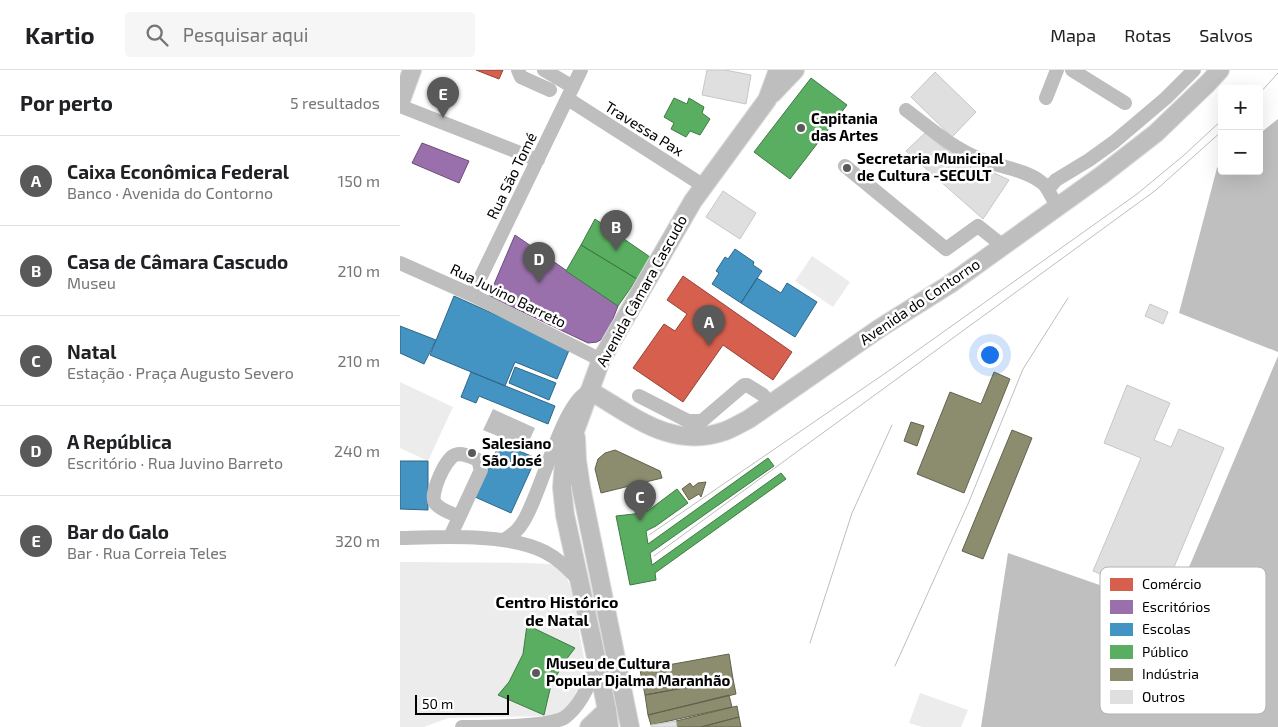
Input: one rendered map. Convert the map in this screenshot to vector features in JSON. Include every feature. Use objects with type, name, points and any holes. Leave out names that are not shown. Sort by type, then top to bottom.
[{"type":"main road","points":[[400,105],[412,70]]},
{"type":"main road","name":"Avenida Câmara Cascudo","points":[[590,391],[601,360],[687,211],[767,100],[778,70]]},
{"type":"main road","points":[[767,100],[794,70]]},
{"type":"main road","name":"Avenida do Contorno","points":[[590,391],[660,431],[672,435],[705,436],[726,431],[770,404],[1003,246],[1102,175],[1156,133],[1220,70]]},
{"type":"main road","points":[[589,727],[608,718],[565,515],[562,488],[564,461],[590,391]]},
{"type":"main road","points":[[576,430],[577,460],[581,487],[630,727]]},
{"type":"street","points":[[518,70],[521,77],[550,90]]},
{"type":"street","name":"Travessa Pax","points":[[544,70],[570,93],[704,186]]},
{"type":"street","name":"Rua São Tomé","points":[[472,295],[581,70]]},
{"type":"street","points":[[1046,98],[1058,70]]},
{"type":"street","points":[[1072,70],[1125,103]]},
{"type":"street","points":[[1048,190],[1056,180],[1114,142],[1166,98],[1194,70]]},
{"type":"street","points":[[400,105],[538,160]]},
{"type":"street","points":[[906,110],[954,147],[979,159],[1030,176],[1041,182],[1048,190],[1054,202],[1059,206]]},
{"type":"street","points":[[845,166],[946,249],[978,226],[1003,246]]},
{"type":"street","name":"Rua Juvino Barreto","points":[[400,263],[472,295],[601,360]]},
{"type":"street","points":[[639,396],[688,421],[703,420],[744,385],[762,395],[770,404]]},
{"type":"street","name":"Avenida Câmara Cascudo","points":[[504,540],[520,527],[526,518],[565,419],[579,397],[590,391]]},
{"type":"street","points":[[450,537],[459,517]]},
{"type":"street","points":[[400,538],[450,537],[522,543],[546,552],[580,581]]},
{"type":"street","points":[[462,727],[525,726],[555,722],[563,719],[582,698],[591,683],[597,662]]},
{"type":"shaded area","points":[[1278,119],[1278,352],[1179,313],[1217,168],[1218,175],[1263,175],[1263,131]]},
{"type":"shaded area","points":[[812,256],[850,282],[833,307],[795,281]]},
{"type":"shaded area","points":[[1278,356],[1278,727],[981,727],[1008,553],[1100,585],[1100,714],[1266,714],[1266,567],[1189,567]]},
{"type":"shaded area","points":[[400,382],[453,407],[428,461],[400,448]]},
{"type":"shaded area","points":[[493,409],[535,428],[526,448],[483,430]]},
{"type":"shaded area","points":[[400,562],[550,564],[562,570],[566,575],[572,592],[586,669],[585,677],[577,696],[563,712],[549,716],[448,718],[424,727],[400,727]]},
{"type":"shaded area","points":[[920,693],[968,710],[961,727],[922,727],[909,723]]},
{"type":"building: Comércio","points":[[476,70],[503,70],[499,79]]},
{"type":"building: Comércio","points":[[683,276],[792,352],[773,380],[723,345],[683,402],[633,368],[664,324],[675,331],[687,314],[667,300]]},
{"type":"building: Escritórios","points":[[422,143],[469,161],[459,183],[412,163]]},
{"type":"building: Escritórios","points":[[515,235],[618,306],[607,334],[602,339],[597,342],[588,343],[489,296]]},
{"type":"building: Escolas","points":[[735,249],[754,262],[753,265],[762,271],[741,303],[712,284],[719,273],[716,271],[725,257],[728,259]]},
{"type":"building: Escolas","points":[[757,278],[781,293],[787,283],[817,302],[795,337],[741,303]]},
{"type":"building: Escolas","points":[[454,296],[570,348],[557,379],[515,362],[505,386],[430,355]]},
{"type":"building: Escolas","points":[[400,326],[436,340],[424,364],[400,353]]},
{"type":"building: Escolas","points":[[515,367],[556,383],[549,400],[509,383]]},
{"type":"building: Escolas","points":[[471,372],[555,406],[548,424],[479,396],[476,403],[461,397]]},
{"type":"building: Escolas","points":[[500,443],[536,458],[511,513],[475,497]]},
{"type":"building: Escolas","points":[[400,461],[428,461],[428,510],[400,509]]},
{"type":"building: Público","name":"Capitania das Artes","points":[[811,78],[847,105],[790,179],[754,152]]},
{"type":"building: Público","points":[[674,98],[687,104],[689,98],[704,107],[702,113],[710,119],[700,135],[690,131],[686,137],[671,129],[674,123],[664,117]]},
{"type":"building: Público","points":[[595,219],[650,257],[637,279],[581,245]]},
{"type":"building: Público","points":[[581,245],[637,279],[618,306],[566,271]]},
{"type":"building: Público","points":[[768,458],[774,466],[650,553],[652,565],[781,473],[786,479],[655,573],[656,580],[630,585],[616,516],[649,510],[677,489],[688,503],[646,531],[648,544]]},
{"type":"building: Público","name":"Museu de Cultura Popular Djalma Maranhão","points":[[527,625],[575,648],[551,685],[544,715],[498,695],[509,682],[523,654]]},
{"type":"building: Indústria","points":[[994,372],[1010,379],[964,493],[917,474],[950,392],[981,404]]},
{"type":"building: Indústria","points":[[911,422],[924,426],[917,446],[904,441]]},
{"type":"building: Indústria","points":[[1012,430],[1032,438],[983,559],[962,551]]},
{"type":"building: Indústria","points":[[615,450],[660,471],[662,478],[601,493],[595,469],[598,459],[605,453]]},
{"type":"building: Indústria","points":[[706,482],[701,497],[699,494],[689,500],[682,489],[690,483],[693,487],[698,483]]},
{"type":"building: Indústria","points":[[729,654],[733,679],[645,695],[640,670]]},
{"type":"building: Indústria","points":[[733,679],[736,694],[648,715],[645,695]]},
{"type":"building: Indústria","points":[[729,695],[732,707],[651,725],[648,715]]},
{"type":"building: Indústria","points":[[737,706],[739,717],[701,727],[677,727],[676,721]]},
{"type":"building: Indústria","points":[[739,717],[741,727],[701,727]]},
{"type":"building: Outros","points":[[707,70],[725,70],[751,75],[746,104],[702,95]]},
{"type":"building: Outros","points":[[935,72],[976,112],[952,137],[911,97]]},
{"type":"building: Outros","points":[[925,133],[949,152],[1009,180],[983,219],[906,151]]},
{"type":"building: Outros","points":[[723,191],[756,213],[740,239],[706,217]]},
{"type":"building: Outros","points":[[1150,304],[1168,312],[1163,324],[1145,316]]},
{"type":"building: Outros","points":[[1127,385],[1170,403],[1154,440],[1171,447],[1179,429],[1224,448],[1174,567],[1100,567],[1100,574],[1093,571],[1141,458],[1104,443]]},
{"type":"building: Outros","points":[[676,721],[677,727],[651,727],[651,725]]},
{"type":"tram line","points":[[1263,90],[1278,73]]},
{"type":"tram line","points":[[649,535],[887,372],[1137,194],[1218,124]]},
{"type":"tram line","points":[[654,556],[1156,190],[1218,135]]},
{"type":"tram line","points":[[895,666],[968,504],[1023,369],[1068,298]]},
{"type":"tram line","points":[[810,643],[852,513],[892,425]]},
{"type":"place","name":"Bar do Galo","points":[[443,118]]},
{"type":"place","name":"Capitania das Artes","points":[[801,128]]},
{"type":"place","name":"Secretaria Municipal de Cultura -SECULT","points":[[847,168]]},
{"type":"place","name":"Casa de Câmara Cascudo","points":[[616,251]]},
{"type":"place","name":"A República","points":[[539,283]]},
{"type":"place","name":"Caixa Econômica Federal","points":[[709,346]]},
{"type":"place","name":"Salesiano São José","points":[[472,453]]},
{"type":"place","name":"Natal","points":[[640,521]]},
{"type":"place","name":"Museu de Cultura Popular Djalma Maranhão","points":[[536,673]]},
{"type":"district","name":"Centro Histórico de Natal","points":[[557,611]]}]
